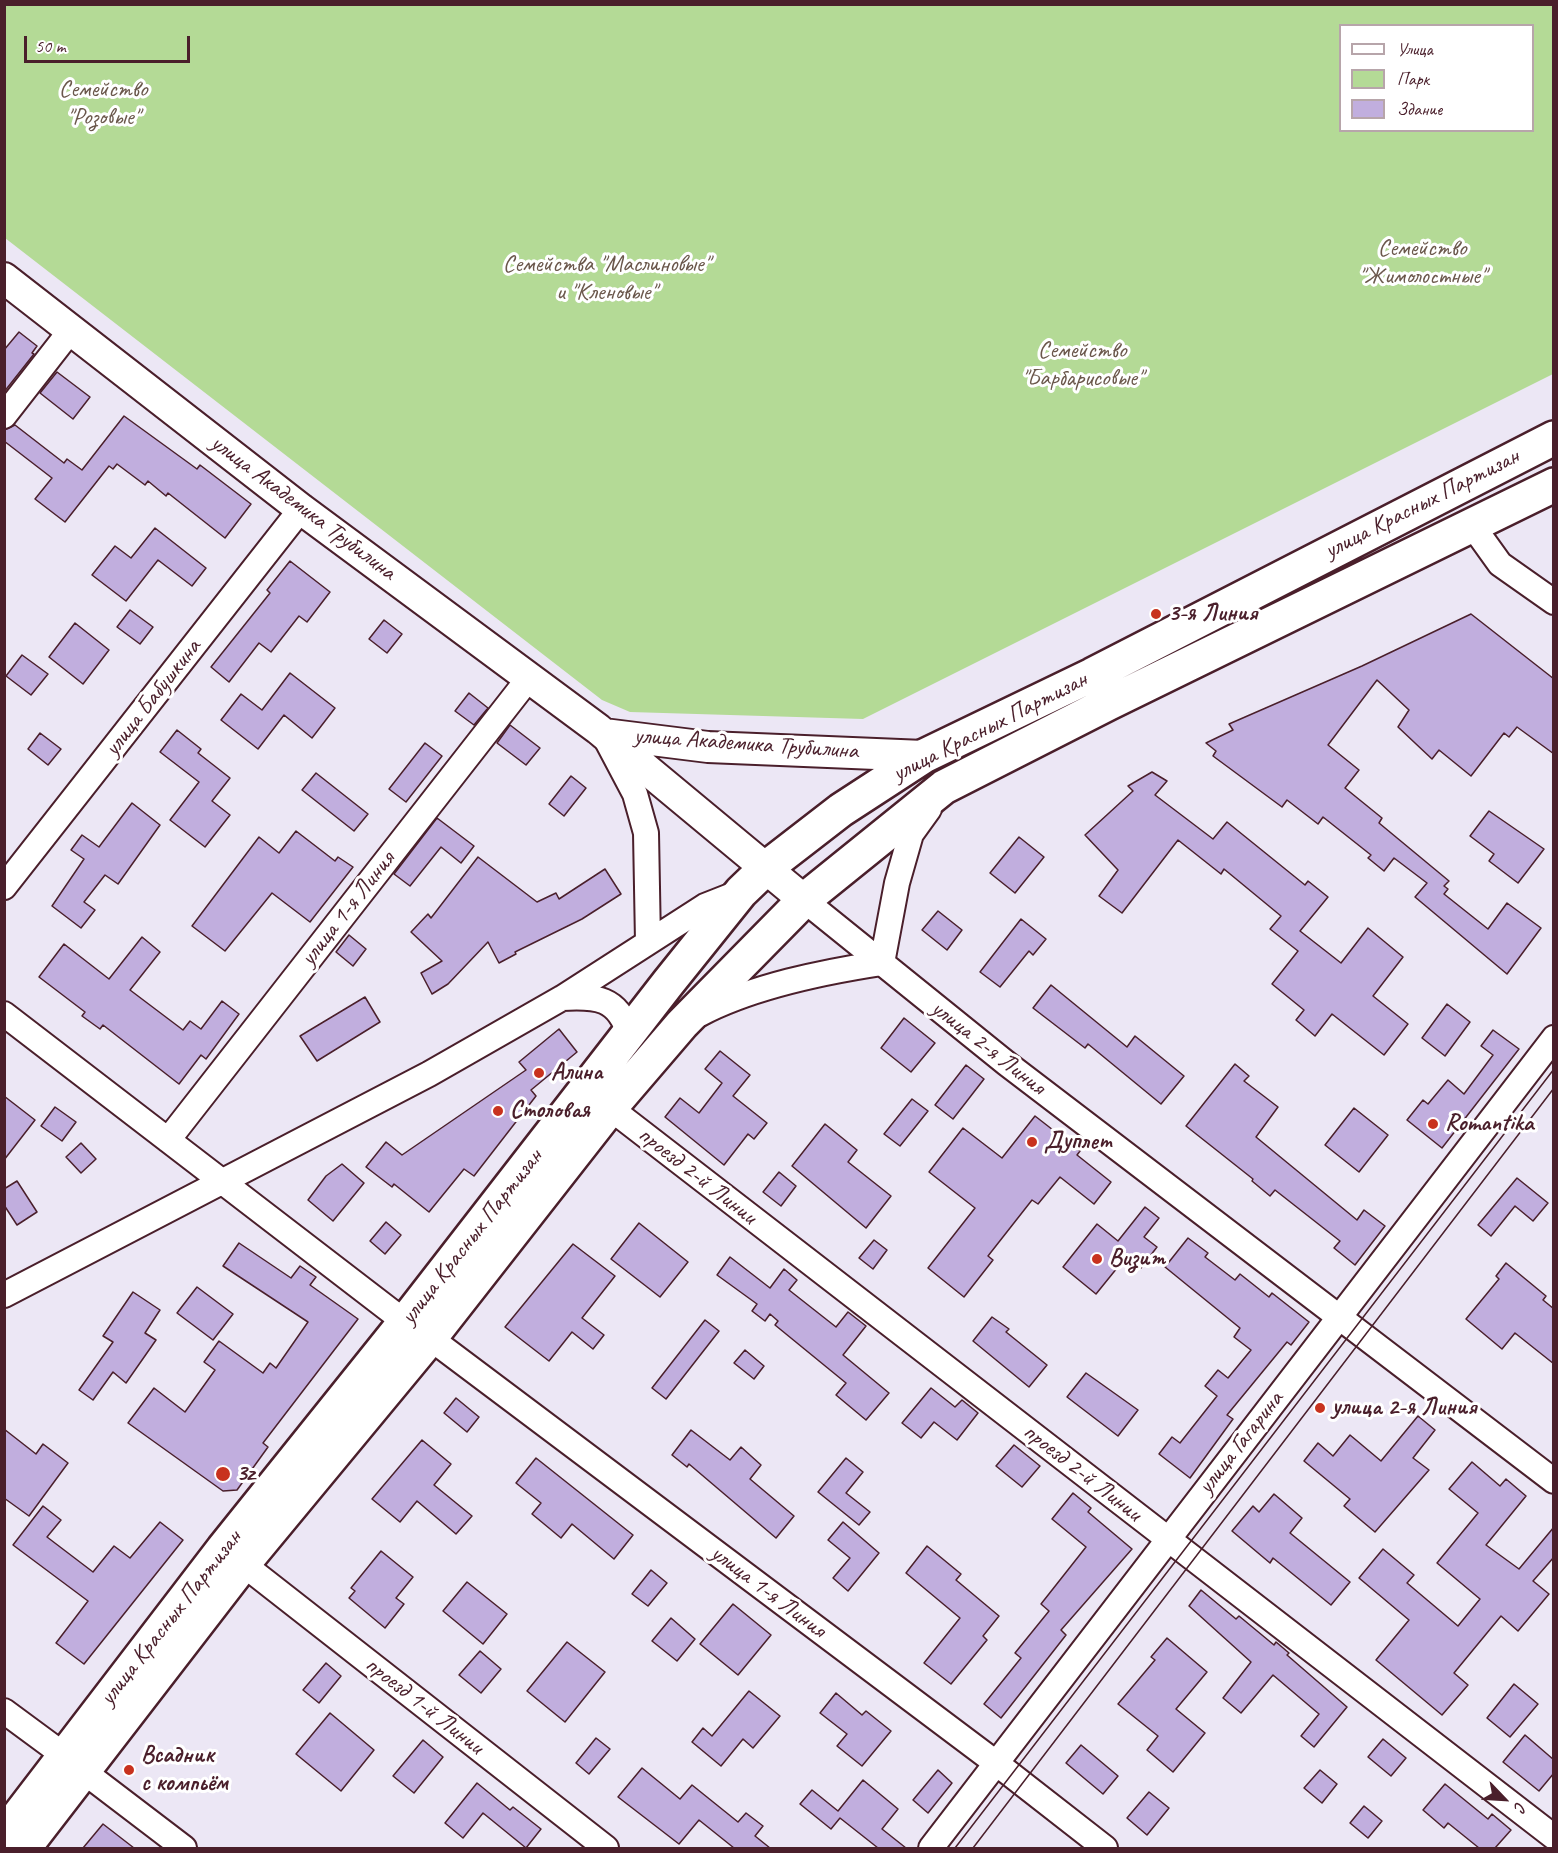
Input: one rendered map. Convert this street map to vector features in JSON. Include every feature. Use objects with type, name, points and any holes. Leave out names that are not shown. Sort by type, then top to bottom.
[{"type":"highway","name":"улица Красных Партизан","points":[[4,1835],[74,1764],[243,1564],[418,1330],[629,1034],[741,892],[766,868],[841,810],[924,756],[1092,675],[1554,438]]},
{"type":"highway","name":"улица Красных Партизан","points":[[24,1848],[74,1764],[223,1549],[418,1330],[682,1024],[804,900],[944,787],[1109,703],[1554,484]]},
{"type":"main road","name":"улица Академика Трубилина","points":[[4,278],[301,508],[604,734],[766,868]]},
{"type":"main road","name":"улица Академика Трубилина","points":[[604,734],[708,747],[924,756]]},
{"type":"main road","name":"улица 2-я Линия","points":[[766,868],[804,900]]},
{"type":"street","points":[[4,416],[71,330]]},
{"type":"street","name":"улица Бабушкина","points":[[4,887],[301,508]]},
{"type":"street","points":[[1472,525],[1500,564],[1554,602]]},
{"type":"street","name":"улица 1-я Линия","points":[[168,1140],[529,678]]},
{"type":"street","name":"улица Академика Трубилина","points":[[604,734],[635,794],[646,833],[648,942]]},
{"type":"street","points":[[682,1024],[722,1003],[830,971],[882,963],[897,883],[911,834],[944,787]]},
{"type":"street","points":[[4,1295],[429,1074],[562,998],[705,906],[741,892]]},
{"type":"street","name":"улица 2-я Линия","points":[[804,900],[1006,1063],[1554,1481]]},
{"type":"street","points":[[562,998],[591,996],[608,1002],[625,1020],[629,1034]]},
{"type":"street","name":"улица 1-я Линия","points":[[4,1014],[418,1330],[996,1763],[1105,1848]]},
{"type":"street","name":"улица Гагарина","points":[[931,1848],[1554,1038]]},
{"type":"street","name":"проезд 2-й Линии","points":[[610,1108],[1554,1837]]},
{"type":"street","name":"проезд 1-й Линии","points":[[243,1564],[606,1848]]},
{"type":"street","points":[[4,1711],[183,1848]]},
{"type":"green space","points":[[4,5],[1553,5],[1553,374],[863,719],[630,712],[602,700],[5,238]]},
{"type":"building","points":[[19,332],[37,346],[32,353],[34,354],[4,392],[4,350]]},
{"type":"building","points":[[57,372],[90,397],[73,419],[40,393]]},
{"type":"building","points":[[124,416],[197,469],[200,465],[251,504],[225,538],[168,493],[166,496],[148,481],[145,485],[117,464],[113,469],[109,466],[65,522],[35,499],[52,478],[4,441],[4,430],[15,425],[64,463],[67,459],[82,470]]},
{"type":"building","points":[[155,528],[206,568],[192,586],[158,560],[126,601],[92,575],[115,546],[131,558]]},
{"type":"building","points":[[290,561],[330,592],[307,622],[299,616],[271,652],[259,643],[229,682],[211,667],[270,593],[267,590]]},
{"type":"building","points":[[130,610],[153,627],[140,644],[117,627]]},
{"type":"building","points":[[1471,614],[1554,679],[1554,754],[1517,727],[1509,737],[1504,733],[1471,776],[1439,750],[1432,759],[1398,727],[1409,710],[1377,680],[1328,745],[1359,770],[1345,788],[1382,818],[1379,823],[1449,881],[1444,886],[1448,889],[1444,894],[1488,929],[1507,903],[1541,928],[1507,974],[1415,897],[1427,883],[1394,858],[1384,871],[1368,858],[1371,855],[1323,817],[1318,824],[1287,800],[1282,807],[1213,756],[1216,751],[1206,743],[1233,730],[1229,724],[1362,666]]},
{"type":"building","points":[[384,620],[402,634],[387,653],[369,639]]},
{"type":"building","points":[[75,623],[109,650],[83,684],[49,657]]},
{"type":"building","points":[[22,655],[48,674],[31,695],[6,676]]},
{"type":"building","points":[[290,673],[335,708],[312,738],[284,715],[258,749],[221,720],[241,694],[262,710]]},
{"type":"building","points":[[469,693],[488,708],[474,725],[455,711]]},
{"type":"building","points":[[510,725],[540,748],[526,765],[497,743]]},
{"type":"building","points":[[177,730],[201,749],[198,753],[230,778],[212,801],[230,815],[205,847],[170,820],[199,782],[160,752]]},
{"type":"building","points":[[40,733],[61,749],[48,765],[28,749]]},
{"type":"building","points":[[425,743],[442,756],[406,802],[389,789]]},
{"type":"building","points":[[1152,772],[1167,781],[1155,795],[1213,839],[1227,822],[1305,885],[1308,881],[1328,897],[1300,931],[1341,963],[1368,928],[1403,957],[1373,996],[1408,1024],[1384,1055],[1332,1014],[1315,1036],[1296,1020],[1304,1010],[1272,984],[1298,951],[1270,929],[1281,916],[1224,869],[1221,874],[1178,840],[1122,913],[1099,896],[1118,870],[1085,835],[1133,791],[1128,786]]},
{"type":"building","points":[[316,773],[368,814],[354,831],[302,790]]},
{"type":"building","points":[[571,776],[586,788],[564,816],[549,804]]},
{"type":"building","points":[[132,803],[160,825],[118,884],[105,875],[84,902],[95,910],[81,928],[52,906],[84,859],[71,850],[82,835],[99,847]]},
{"type":"building","points":[[1489,811],[1544,849],[1518,883],[1489,861],[1494,854],[1470,836]]},
{"type":"building","points":[[437,818],[474,846],[461,863],[441,847],[410,886],[394,874]]},
{"type":"building","points":[[296,831],[335,861],[338,857],[353,867],[310,922],[272,893],[225,951],[192,926],[259,837],[279,853]]},
{"type":"building","points":[[1019,837],[1044,857],[1015,893],[990,873]]},
{"type":"building","points":[[478,857],[537,902],[556,893],[559,899],[605,869],[621,894],[582,919],[515,952],[516,954],[499,963],[488,942],[448,984],[432,994],[421,973],[442,961],[411,932],[428,914],[431,918]]},
{"type":"building","points":[[938,911],[962,930],[947,950],[922,930]]},
{"type":"building","points":[[1021,919],[1046,939],[1033,955],[1029,951],[1000,987],[980,972]]},
{"type":"building","points":[[349,935],[366,949],[353,966],[336,952]]},
{"type":"building","points":[[142,937],[160,952],[130,990],[183,1030],[190,1021],[201,1029],[222,1001],[239,1014],[206,1059],[201,1055],[179,1084],[103,1025],[100,1029],[82,1016],[85,1012],[39,977],[64,944],[109,979]]},
{"type":"building","points":[[1051,985],[1127,1047],[1135,1036],[1184,1076],[1161,1104],[1088,1044],[1085,1048],[1033,1008]]},
{"type":"building","points":[[365,997],[380,1022],[317,1061],[300,1036]]},
{"type":"building","points":[[1447,1004],[1470,1022],[1445,1056],[1422,1038]]},
{"type":"building","points":[[904,1018],[935,1043],[911,1072],[881,1048]]},
{"type":"building","points":[[559,1029],[577,1052],[531,1090],[536,1096],[474,1176],[464,1169],[429,1212],[394,1184],[392,1187],[366,1167],[386,1142],[402,1155],[526,1070],[519,1062]]},
{"type":"building","points":[[1493,1030],[1519,1049],[1442,1148],[1407,1120],[1423,1100],[1428,1104],[1448,1080],[1464,1094],[1493,1055],[1481,1046]]},
{"type":"building","points":[[720,1051],[750,1075],[733,1096],[767,1123],[754,1139],[748,1134],[724,1165],[665,1117],[680,1098],[699,1113],[722,1083],[705,1069]]},
{"type":"building","points":[[1235,1064],[1249,1076],[1244,1081],[1278,1107],[1256,1137],[1357,1220],[1364,1210],[1385,1226],[1355,1265],[1334,1248],[1340,1241],[1275,1190],[1270,1196],[1252,1181],[1253,1179],[1186,1126]]},
{"type":"building","points":[[966,1065],[984,1079],[953,1119],[935,1105]]},
{"type":"building","points":[[4,1096],[35,1120],[4,1160]]},
{"type":"building","points":[[912,1099],[928,1111],[900,1146],[884,1134]]},
{"type":"building","points":[[55,1107],[76,1122],[62,1141],[41,1126]]},
{"type":"building","points":[[1354,1108],[1388,1135],[1359,1172],[1325,1145]]},
{"type":"building","points":[[1035,1116],[1080,1151],[1077,1155],[1111,1182],[1094,1204],[1060,1177],[1038,1204],[1032,1200],[988,1256],[993,1260],[964,1297],[928,1268],[975,1208],[929,1172],[963,1128],[1002,1158]]},
{"type":"building","points":[[825,1124],[857,1150],[848,1162],[891,1196],[866,1228],[792,1166]]},
{"type":"building","points":[[81,1143],[96,1159],[81,1173],[66,1157]]},
{"type":"building","points":[[342,1164],[364,1183],[333,1221],[308,1200],[326,1176]]},
{"type":"building","points":[[779,1172],[796,1186],[781,1206],[763,1192]]},
{"type":"building","points":[[1517,1178],[1548,1203],[1533,1221],[1515,1206],[1491,1236],[1478,1225]]},
{"type":"building","points":[[17,1181],[37,1212],[17,1225],[4,1205],[4,1189]]},
{"type":"building","name":"Визит","points":[[1145,1207],[1159,1218],[1144,1237],[1157,1247],[1141,1268],[1126,1257],[1096,1294],[1063,1267],[1097,1224],[1118,1241]]},
{"type":"building","points":[[386,1222],[401,1235],[385,1254],[370,1241]]},
{"type":"building","points":[[639,1223],[688,1262],[660,1297],[611,1259]]},
{"type":"building","points":[[1188,1238],[1208,1253],[1205,1257],[1235,1280],[1240,1274],[1269,1297],[1272,1293],[1309,1322],[1291,1345],[1287,1342],[1227,1415],[1233,1419],[1190,1478],[1159,1454],[1172,1437],[1180,1443],[1217,1396],[1205,1386],[1218,1370],[1228,1378],[1251,1350],[1234,1337],[1240,1328],[1165,1267]]},
{"type":"building","points":[[874,1240],[887,1250],[873,1269],[859,1258]]},
{"type":"building","points":[[239,1243],[291,1278],[300,1266],[316,1277],[310,1285],[358,1319],[263,1443],[268,1447],[237,1490],[223,1491],[128,1423],[154,1388],[185,1412],[215,1370],[204,1362],[219,1341],[263,1373],[270,1363],[276,1368],[308,1322],[223,1266]]},
{"type":"building","points":[[573,1244],[615,1276],[582,1318],[604,1335],[593,1349],[572,1332],[549,1361],[505,1327]]},
{"type":"building","points":[[730,1257],[770,1288],[784,1269],[797,1280],[789,1290],[836,1327],[848,1312],[866,1326],[843,1355],[889,1393],[866,1420],[836,1395],[846,1383],[775,1325],[778,1321],[770,1314],[765,1321],[752,1311],[757,1304],[717,1275]]},
{"type":"building","points":[[1506,1263],[1546,1296],[1543,1300],[1554,1309],[1554,1364],[1515,1333],[1502,1349],[1466,1319],[1499,1279],[1496,1276]]},
{"type":"building","points":[[197,1287],[233,1314],[213,1340],[177,1313]]},
{"type":"building","points":[[133,1292],[160,1310],[145,1333],[156,1340],[126,1383],[113,1372],[93,1400],[79,1390],[113,1342],[103,1336]]},
{"type":"building","points":[[992,1317],[1009,1329],[1006,1332],[1047,1365],[1029,1387],[973,1341]]},
{"type":"building","points":[[705,1320],[719,1331],[666,1399],[652,1388]]},
{"type":"building","points":[[745,1350],[764,1366],[754,1379],[734,1363]]},
{"type":"building","points":[[1086,1373],[1138,1410],[1118,1436],[1067,1397]]},
{"type":"building","points":[[931,1388],[955,1407],[962,1400],[978,1413],[957,1440],[934,1422],[921,1438],[902,1423]]},
{"type":"building","points":[[456,1398],[479,1417],[467,1432],[444,1413]]},
{"type":"building","points":[[1418,1416],[1435,1430],[1413,1458],[1429,1470],[1375,1532],[1344,1506],[1350,1499],[1304,1461],[1318,1443],[1333,1456],[1350,1435],[1381,1461]]},
{"type":"building","points":[[4,1429],[36,1454],[43,1444],[68,1463],[29,1516],[4,1498]]},
{"type":"building","points":[[691,1430],[730,1460],[741,1447],[761,1465],[750,1479],[794,1516],[776,1538],[689,1464],[687,1467],[672,1455]]},
{"type":"building","points":[[422,1440],[451,1464],[434,1485],[472,1516],[456,1534],[417,1501],[400,1522],[372,1499]]},
{"type":"building","points":[[1014,1445],[1040,1466],[1022,1487],[996,1466]]},
{"type":"building","points":[[536,1458],[633,1535],[614,1559],[572,1524],[561,1538],[532,1514],[541,1503],[516,1483]]},
{"type":"building","points":[[846,1458],[863,1472],[846,1493],[870,1512],[859,1525],[818,1492]]},
{"type":"building","points":[[1472,1462],[1500,1486],[1506,1479],[1526,1496],[1486,1545],[1519,1569],[1554,1527],[1554,1557],[1533,1581],[1549,1594],[1518,1631],[1501,1616],[1454,1673],[1468,1685],[1442,1715],[1376,1660],[1409,1620],[1359,1578],[1383,1549],[1414,1575],[1407,1583],[1458,1626],[1480,1599],[1437,1563],[1478,1513],[1449,1489]]},
{"type":"building","points":[[1073,1493],[1091,1508],[1088,1512],[1132,1549],[1061,1630],[1066,1635],[1001,1718],[984,1704],[1021,1658],[1015,1653],[1049,1611],[1041,1604],[1086,1547],[1052,1519]]},
{"type":"building","points":[[1274,1494],[1302,1518],[1290,1533],[1350,1582],[1331,1605],[1273,1558],[1270,1563],[1232,1531],[1253,1506],[1259,1512]]},
{"type":"building","points":[[43,1506],[61,1520],[47,1537],[93,1572],[114,1546],[130,1558],[160,1522],[183,1540],[84,1664],[56,1643],[88,1601],[13,1545]]},
{"type":"building","points":[[843,1522],[879,1553],[848,1591],[833,1578],[850,1558],[828,1540]]},
{"type":"building","points":[[927,1546],[961,1574],[956,1580],[999,1616],[983,1636],[987,1640],[951,1684],[924,1663],[960,1618],[906,1573]]},
{"type":"building","points":[[381,1551],[413,1577],[396,1598],[404,1604],[385,1628],[349,1598],[355,1591],[351,1588]]},
{"type":"building","points":[[651,1570],[667,1583],[648,1606],[632,1594]]},
{"type":"building","points":[[467,1582],[507,1614],[483,1644],[443,1611]]},
{"type":"building","points":[[1201,1590],[1236,1619],[1239,1616],[1274,1645],[1276,1642],[1289,1653],[1287,1655],[1347,1707],[1314,1747],[1301,1736],[1319,1714],[1273,1675],[1241,1713],[1223,1698],[1251,1662],[1189,1606]]},
{"type":"building","points":[[733,1604],[771,1635],[738,1675],[700,1644]]},
{"type":"building","points":[[671,1618],[695,1639],[677,1661],[652,1641]]},
{"type":"building","points":[[1167,1638],[1207,1672],[1176,1709],[1205,1733],[1173,1772],[1147,1750],[1158,1736],[1118,1704],[1155,1660],[1151,1657]]},
{"type":"building","points":[[567,1642],[605,1672],[565,1722],[527,1691]]},
{"type":"building","points":[[480,1651],[501,1669],[481,1693],[459,1675]]},
{"type":"building","points":[[326,1663],[341,1676],[319,1703],[303,1690]]},
{"type":"building","points":[[1514,1684],[1538,1704],[1510,1737],[1487,1718]]},
{"type":"building","points":[[749,1691],[780,1716],[753,1748],[743,1739],[721,1766],[692,1742],[703,1728],[712,1736]]},
{"type":"building","points":[[836,1693],[862,1715],[866,1711],[891,1731],[862,1766],[837,1746],[847,1734],[820,1713]]},
{"type":"building","points":[[330,1713],[374,1750],[341,1791],[296,1754]]},
{"type":"building","points":[[1525,1735],[1554,1760],[1554,1773],[1539,1791],[1503,1762]]},
{"type":"building","points":[[596,1738],[610,1749],[589,1774],[576,1763]]},
{"type":"building","points":[[1383,1739],[1406,1758],[1391,1776],[1368,1757]]},
{"type":"building","points":[[423,1740],[443,1757],[414,1793],[393,1776]]},
{"type":"building","points":[[1081,1745],[1118,1776],[1103,1794],[1066,1763]]},
{"type":"building","points":[[642,1768],[680,1799],[692,1785],[738,1822],[746,1813],[763,1826],[755,1836],[770,1848],[734,1848],[699,1820],[679,1844],[618,1797]]},
{"type":"building","points":[[938,1770],[952,1783],[928,1813],[913,1800]]},
{"type":"building","points":[[1320,1770],[1337,1784],[1322,1803],[1304,1788]]},
{"type":"building","points":[[863,1780],[898,1809],[882,1829],[906,1848],[878,1848],[840,1818],[831,1829],[800,1804],[812,1790],[838,1811]]},
{"type":"building","points":[[477,1783],[510,1810],[513,1807],[541,1829],[526,1848],[483,1813],[463,1838],[445,1823]]},
{"type":"building","points":[[1445,1784],[1488,1819],[1492,1814],[1511,1830],[1495,1848],[1479,1848],[1448,1823],[1444,1828],[1423,1810]]},
{"type":"building","points":[[1149,1792],[1169,1808],[1147,1835],[1127,1818]]},
{"type":"building","points":[[1364,1806],[1382,1821],[1368,1838],[1350,1823]]},
{"type":"building","points":[[103,1824],[134,1848],[83,1848]]},
{"type":"tram line","points":[[955,1848],[1554,1069]]},
{"type":"tram line","points":[[973,1848],[1554,1088]]},
{"type":"place","name":"3-я Линия","points":[[1156,614]]},
{"type":"place","name":"Алина","points":[[539,1073]]},
{"type":"place","name":"Столовая","points":[[498,1111]]},
{"type":"place","name":"Romantika","points":[[1433,1124]]},
{"type":"place","name":"Дуплет","points":[[1032,1142]]},
{"type":"place","name":"Визит","points":[[1097,1259]]},
{"type":"place","name":"улица 2-я Линия","points":[[1320,1408]]},
{"type":"place","name":"3z","points":[[223,1474]]},
{"type":"place","name":"Всадник с компьём","points":[[129,1770]]},
{"type":"park label","name":"Семейство \"Розовые\"","points":[[103,104]]},
{"type":"park label","name":"Семейство \"Жимолостные\"","points":[[1422,263]]},
{"type":"park label","name":"Семейства \"Маслиновые\" и \"Кленовые\"","points":[[606,279]]},
{"type":"park label","name":"Семейство \"Барбарисовые\"","points":[[1082,365]]}]
